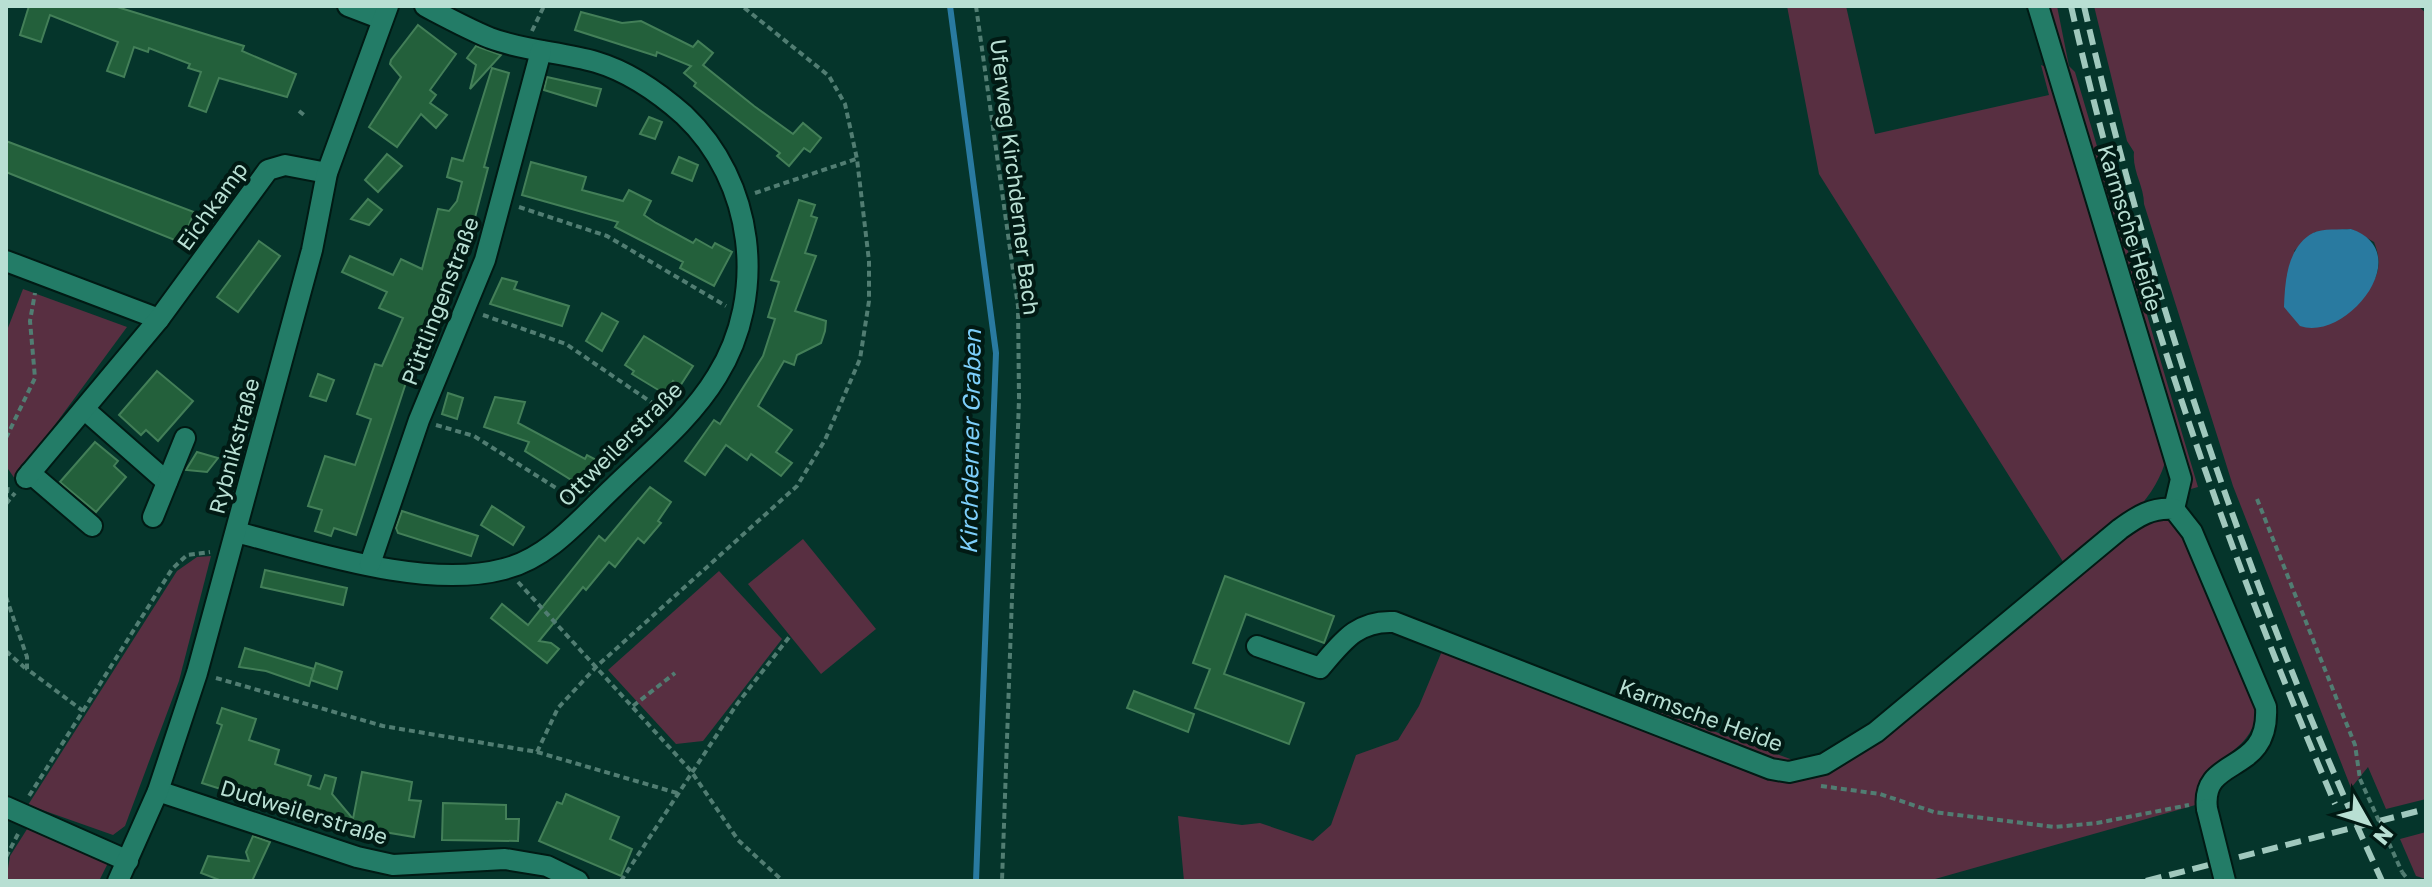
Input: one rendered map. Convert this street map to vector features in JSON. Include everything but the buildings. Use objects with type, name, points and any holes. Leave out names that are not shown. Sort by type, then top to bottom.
[{"type":"street","points":[[348,6],[385,12]]},
{"type":"street","name":"Ottweilerstraße","points":[[234,541],[417,574],[456,576],[506,569],[553,545],[680,423],[717,378],[733,345],[742,316],[748,266],[746,233],[726,169],[705,138],[650,87],[623,72],[595,62],[491,38],[425,6]]},
{"type":"street","name":"Karmsche Heide","points":[[1257,646],[1320,668],[1360,626],[1376,621],[1394,622],[1596,703],[1771,769],[1789,772],[1824,764],[1867,738],[2120,529],[2142,514],[2161,508],[2174,509],[2181,479],[2038,6]]},
{"type":"street","name":"Rybnikstraße","points":[[118,881],[158,791],[197,673],[312,250],[327,173],[385,12]]},
{"type":"street","name":"Püttlingenstraße","points":[[370,564],[419,420],[485,260],[502,201],[532,49]]},
{"type":"street","name":"Eichkamp","points":[[21,477],[84,409],[159,319],[268,170],[285,165],[327,173]]},
{"type":"street","points":[[6,261],[159,319]]},
{"type":"street","points":[[84,409],[167,482]]},
{"type":"street","points":[[153,517],[185,438]]},
{"type":"street","points":[[21,477],[92,526]]},
{"type":"street","points":[[2174,509],[2192,532],[2266,707],[2267,726],[2253,753],[2212,779],[2205,793],[2225,881]]},
{"type":"street","name":"Dudweilerstraße","points":[[158,791],[357,857],[391,873],[505,859],[547,866],[578,881]]},
{"type":"street","points":[[17,813],[128,861]]},
{"type":"path","points":[[532,49],[544,6]]},
{"type":"path","points":[[537,752],[558,708],[597,666],[797,486],[825,440],[860,359],[869,301],[869,261],[857,159],[845,104],[829,76],[742,6]]},
{"type":"path","name":"Uferweg Kirchderner Bach","points":[[976,6],[1018,306],[1019,399],[1002,881]]},
{"type":"path","points":[[299,111],[304,115]]},
{"type":"path","points":[[737,199],[857,159]]},
{"type":"path","points":[[502,201],[607,236],[742,316]]},
{"type":"path","points":[[6,438],[35,378],[30,321],[38,287]]},
{"type":"path","points":[[465,309],[566,344],[680,423]]},
{"type":"path","points":[[419,420],[474,436],[514,458],[590,510]]},
{"type":"path","points":[[6,503],[21,477]]},
{"type":"path","points":[[2257,499],[2355,745],[2360,779],[2402,872],[2409,881]]},
{"type":"path","points":[[6,857],[17,813],[172,569],[187,555],[234,541]]},
{"type":"path","points":[[506,569],[691,771],[738,840],[783,881]]},
{"type":"path","points":[[6,597],[27,657],[27,669]]},
{"type":"path","points":[[621,881],[737,704],[790,636]]},
{"type":"path","points":[[6,651],[83,711]]},
{"type":"path","points":[[197,673],[383,726],[537,752],[677,793]]},
{"type":"path","points":[[633,706],[675,673]]},
{"type":"path","points":[[1789,772],[1817,785],[1880,794],[1934,812],[2055,827],[2207,805]]},
{"type":"shaded area","points":[[1787,6],[1846,6],[1875,134],[2049,95],[2041,65],[2053,70],[2167,455],[2161,474],[2141,505],[2113,532],[2067,568],[1819,174]]},
{"type":"shaded area","points":[[2043,6],[2057,6],[2069,66],[2075,72],[2198,487],[2184,491]]},
{"type":"shaded area","points":[[2094,6],[2418,6],[2426,13],[2426,799],[2386,809],[2368,767],[2351,788],[2233,486],[2144,204],[2134,152],[2127,141]],"holes":[[[2351,229],[2374,242],[2378,253],[2377,272],[2370,288],[2349,311],[2294,251],[2315,232]]]},
{"type":"shaded area","points":[[23,289],[127,327],[15,479],[6,466],[6,333]]},
{"type":"shaded area","points":[[2155,518],[2175,521],[2190,539],[2258,708],[2245,739],[2205,775],[2200,787],[2199,804],[1928,881],[1184,881],[1178,816],[1242,825],[1260,823],[1313,841],[1331,825],[1356,755],[1398,740],[1419,706],[1442,651],[1752,774],[1787,783],[1815,778],[1858,753],[2058,595],[2138,525]]},
{"type":"shaded area","points":[[803,539],[876,629],[821,674],[748,584]]},
{"type":"shaded area","points":[[211,556],[179,681],[125,826],[113,835],[28,805],[177,571],[197,557]]},
{"type":"shaded area","points":[[719,571],[782,639],[703,741],[676,744],[608,670]]},
{"type":"shaded area","points":[[1578,682],[1804,764],[1783,765],[1571,686]]},
{"type":"shaded area","points":[[29,826],[109,861],[99,881],[6,881],[10,856]]},
{"type":"shaded area","points":[[2426,832],[2426,879],[2416,876],[2400,839]]},
{"type":"water","points":[[2351,229],[2370,240],[2378,256],[2377,274],[2368,292],[2337,321],[2318,327],[2300,326],[2284,307],[2287,276],[2293,256],[2304,239],[2317,231]]},
{"type":"waterway","name":"Kirchderner Graben","points":[[950,6],[996,353],[976,881]]},
{"type":"railway","points":[[2071,6],[2123,210],[2185,411],[2256,609],[2335,804]]},
{"type":"railway","points":[[2084,6],[2141,229],[2210,451],[2291,669],[2382,881]]},
{"type":"railway","points":[[2146,881],[2426,809]]}]
